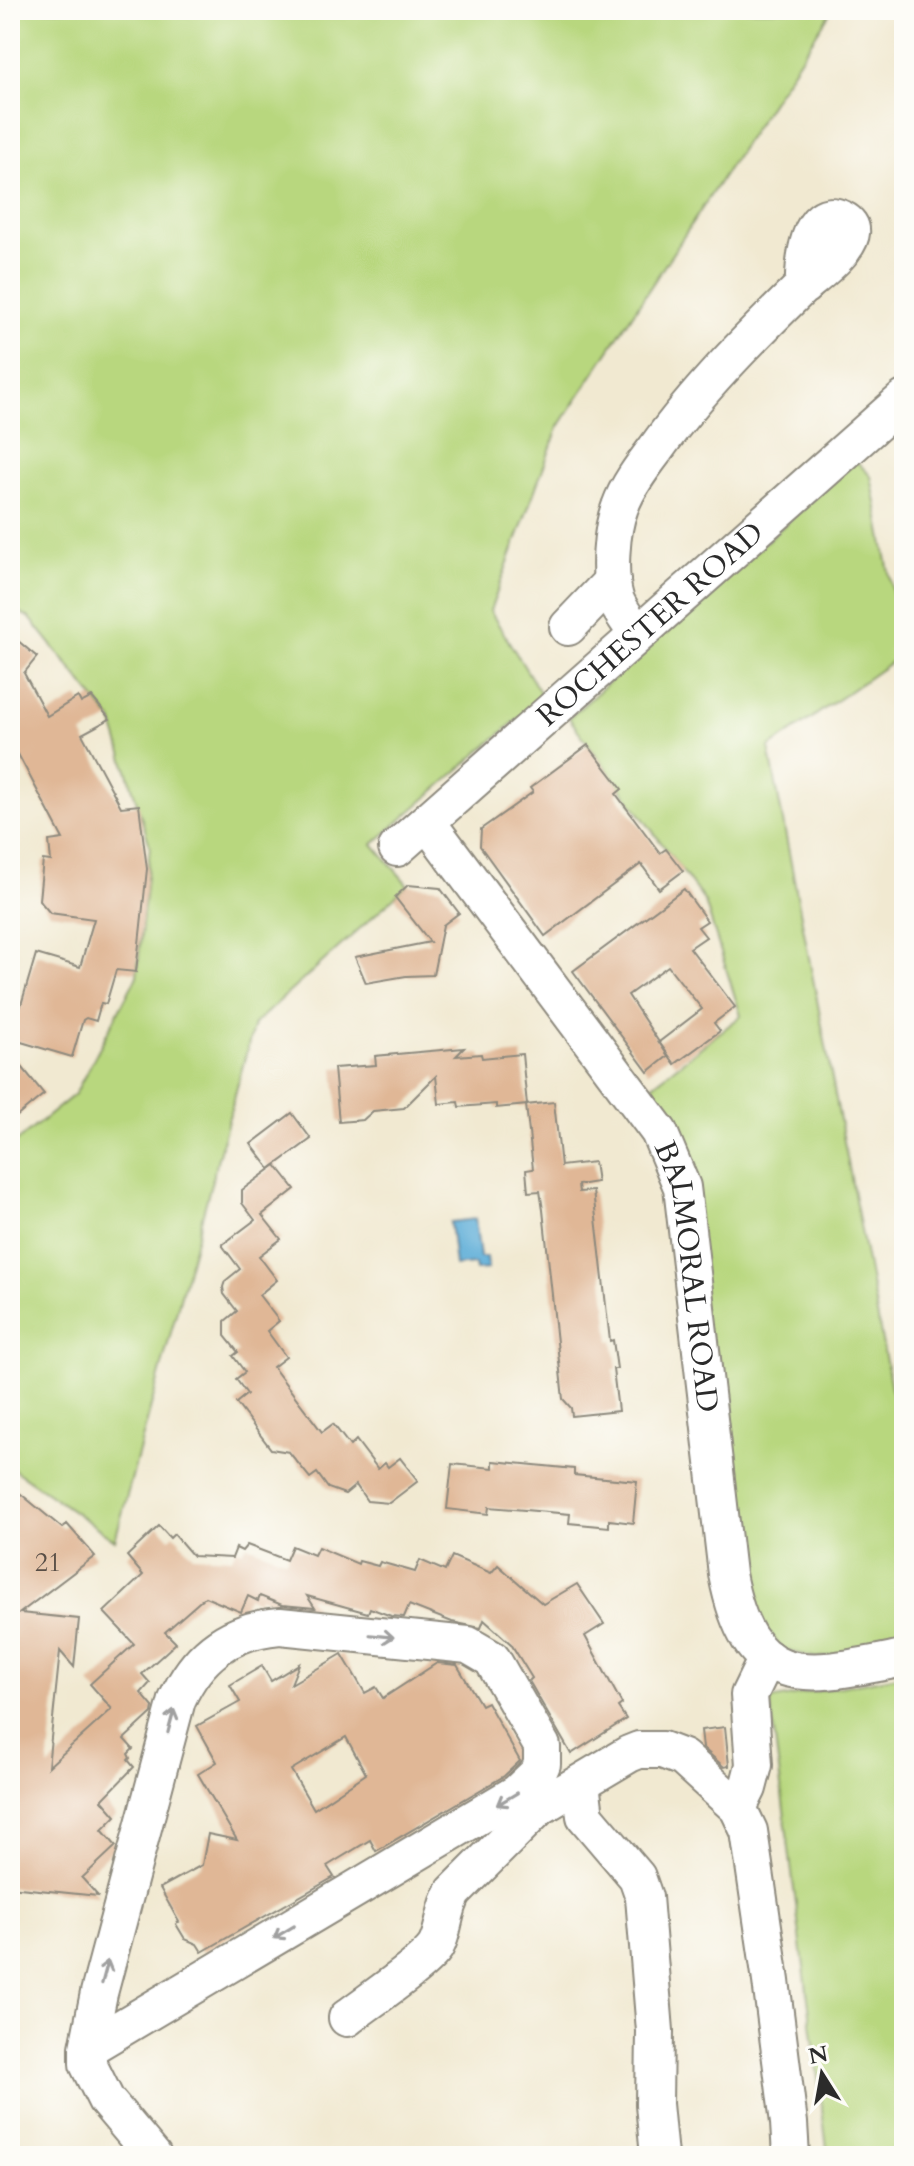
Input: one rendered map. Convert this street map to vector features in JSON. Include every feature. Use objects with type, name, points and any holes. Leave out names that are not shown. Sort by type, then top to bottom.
[{"type":"street","points":[[637,634],[616,601],[612,581],[612,550],[619,508],[667,432],[714,378],[804,286]]},
{"type":"street","name":"ROCHESTER ROAD","points":[[397,848],[904,399]]},
{"type":"street","points":[[568,627],[612,581]]},
{"type":"street","name":"BALMORAL ROAD","points":[[427,822],[659,1132],[671,1156],[682,1187],[729,1586],[745,1635],[767,1658]]},
{"type":"street","points":[[88,2048],[525,1788],[542,1764],[542,1746],[492,1659],[468,1645],[280,1626],[246,1631],[216,1647],[199,1662],[186,1680],[177,1700],[99,1993],[88,2048],[88,2064],[106,2100],[153,2156]]},
{"type":"street","points":[[738,1808],[754,1765],[749,1695],[767,1658],[795,1671],[819,1672],[904,1658]]},
{"type":"street","points":[[347,2018],[432,1952],[442,1934],[446,1909],[454,1892],[538,1808],[629,1754],[639,1750],[662,1750],[683,1758],[738,1808],[753,1847],[791,2156]]},
{"type":"street","points":[[581,1783],[585,1816],[637,1877],[644,1897],[655,2031],[654,2104],[659,2156]]},
{"type":"green space","points":[[10,10],[832,10],[558,428],[490,611],[543,697],[373,844],[408,885],[254,1024],[115,1540],[10,1467],[10,1147],[75,1094],[137,976],[150,846],[112,720],[30,618],[10,607]]},
{"type":"green space","points":[[856,461],[871,476],[904,653],[769,748],[904,1456],[904,1642],[817,1658],[784,1650],[752,1617],[645,1091],[741,1016],[705,902],[569,718]]},
{"type":"green space","points":[[904,1675],[904,2156],[828,2156],[770,1700]]},
{"type":"water","points":[[475,1219],[480,1257],[487,1257],[488,1269],[476,1270],[475,1264],[455,1266],[450,1222]]},
{"type":"building","points":[[10,634],[37,657],[24,673],[47,716],[78,697],[81,703],[92,697],[110,719],[82,734],[121,807],[139,805],[147,869],[136,972],[116,970],[106,1004],[101,1003],[96,1021],[83,1020],[72,1057],[11,1039],[36,954],[80,967],[94,919],[50,913],[39,900],[43,860],[51,861],[49,841],[63,839],[18,754],[10,758]]},
{"type":"building","points":[[588,745],[622,789],[616,794],[660,853],[666,849],[683,871],[659,889],[641,864],[545,936],[480,846],[481,829],[533,792],[530,788]]},
{"type":"building","points":[[408,885],[440,888],[459,913],[443,925],[433,975],[366,983],[355,957],[430,942],[395,897]]},
{"type":"building","points":[[684,889],[707,921],[698,927],[706,937],[690,948],[735,1007],[714,1023],[720,1031],[675,1064],[659,1042],[702,1009],[668,966],[628,995],[668,1056],[648,1072],[573,971]]},
{"type":"building","points":[[464,1048],[456,1056],[481,1054],[482,1058],[522,1054],[527,1105],[496,1108],[496,1104],[459,1107],[458,1102],[439,1104],[436,1076],[404,1108],[373,1111],[363,1120],[339,1122],[334,1068],[376,1065],[375,1056]]},
{"type":"building","points":[[10,1052],[44,1094],[10,1122]]},
{"type":"building","points":[[554,1102],[561,1166],[594,1162],[597,1182],[578,1185],[579,1192],[593,1191],[610,1341],[613,1340],[617,1369],[613,1369],[618,1411],[572,1416],[571,1408],[563,1399],[540,1191],[528,1192],[526,1170],[533,1169],[526,1105]]},
{"type":"building","points":[[292,1113],[311,1139],[270,1169],[251,1144]]},
{"type":"building","points":[[276,1165],[295,1189],[262,1215],[281,1239],[259,1256],[277,1280],[259,1295],[279,1321],[267,1331],[286,1357],[273,1367],[322,1432],[333,1424],[350,1446],[356,1440],[378,1469],[385,1463],[388,1467],[400,1458],[418,1481],[389,1503],[367,1501],[356,1485],[345,1494],[328,1488],[317,1473],[310,1478],[289,1452],[271,1449],[236,1403],[247,1394],[236,1379],[245,1372],[233,1356],[238,1352],[225,1336],[225,1321],[237,1311],[224,1294],[223,1287],[225,1281],[240,1269],[222,1245],[255,1220],[242,1203],[242,1190]]},
{"type":"building","points":[[493,1461],[574,1469],[574,1475],[637,1481],[633,1523],[609,1520],[609,1527],[569,1523],[570,1514],[489,1507],[488,1514],[447,1509],[452,1464],[493,1468]]},
{"type":"building","points":[[10,1485],[62,1528],[67,1524],[95,1556],[20,1613],[79,1619],[74,1667],[60,1651],[48,1767],[112,1709],[90,1684],[134,1644],[104,1612],[143,1575],[127,1556],[159,1526],[170,1538],[174,1534],[193,1556],[232,1558],[236,1548],[242,1551],[247,1545],[286,1560],[292,1546],[314,1555],[318,1547],[358,1564],[359,1561],[378,1566],[380,1562],[415,1572],[420,1560],[445,1571],[452,1556],[491,1573],[498,1565],[543,1604],[577,1584],[604,1624],[585,1636],[622,1704],[618,1707],[626,1719],[571,1754],[511,1644],[484,1620],[481,1628],[452,1622],[409,1605],[404,1617],[370,1608],[368,1613],[307,1596],[315,1608],[282,1605],[260,1596],[258,1601],[248,1596],[241,1612],[205,1597],[165,1632],[176,1643],[142,1674],[150,1683],[141,1693],[153,1707],[152,1713],[124,1739],[133,1749],[128,1754],[128,1760],[134,1767],[102,1800],[116,1816],[102,1830],[116,1846],[82,1878],[98,1896],[10,1887]]},
{"type":"building","points":[[342,1654],[365,1693],[376,1687],[383,1698],[437,1663],[457,1665],[481,1705],[487,1702],[520,1761],[504,1776],[376,1851],[370,1840],[327,1866],[334,1877],[202,1952],[197,1944],[185,1939],[160,1888],[202,1865],[208,1834],[237,1840],[198,1774],[217,1762],[197,1726],[240,1702],[230,1685],[262,1666],[271,1681],[299,1664],[291,1684]],"holes":[[[346,1737],[366,1774],[314,1809],[291,1770]]]},
{"type":"building","points":[[725,1727],[729,1766],[724,1767],[703,1748],[701,1730]]}]
